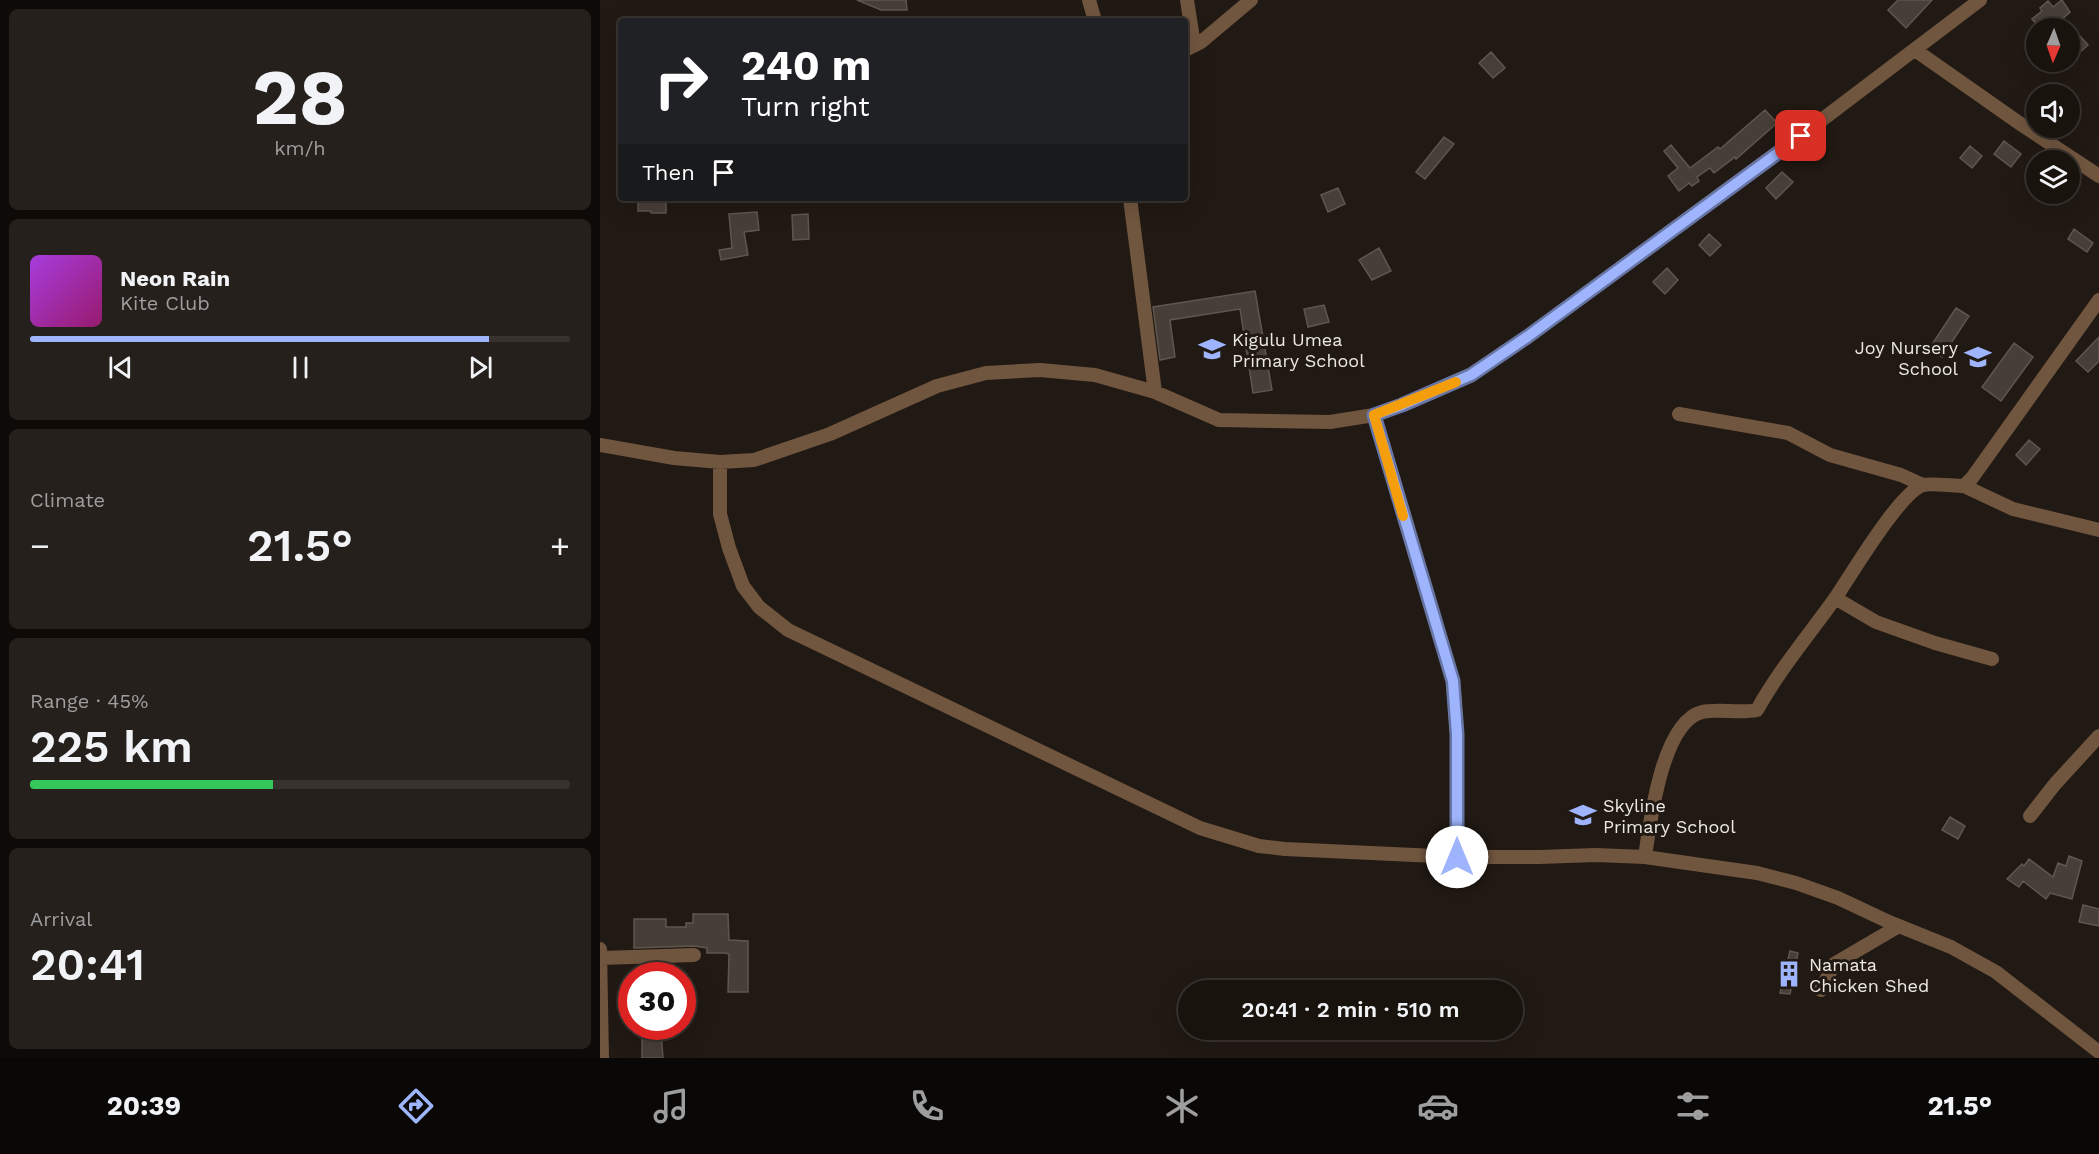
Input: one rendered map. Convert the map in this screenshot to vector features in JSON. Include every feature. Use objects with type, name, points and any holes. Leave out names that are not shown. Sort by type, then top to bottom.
[{"type":"street","points":[[1089,0],[1094,18]]},
{"type":"street","points":[[1186,0],[1188,18]]},
{"type":"street","points":[[1188,24],[1190,47],[1201,42],[1251,0]]},
{"type":"street","points":[[600,446],[674,458],[720,462],[754,460],[830,434],[937,386],[986,373],[1040,370],[1095,375],[1155,392],[1219,420],[1330,422],[1374,415],[1471,375],[1527,337],[1980,0]]},
{"type":"street","points":[[1915,50],[2099,176]]},
{"type":"street","points":[[1130,201],[1155,392]]},
{"type":"street","points":[[1964,486],[1989,455],[2027,398],[2099,300]]},
{"type":"street","points":[[1679,414],[1788,433],[1830,454],[1901,475],[1923,485],[1964,486],[2013,508],[2099,530]]},
{"type":"street","points":[[1374,415],[1453,681],[1457,734],[1457,857]]},
{"type":"street","points":[[720,462],[720,514],[743,586],[759,607],[788,630],[1200,828],[1258,846],[1285,849],[1457,857],[1596,855],[1645,857],[1757,873],[1796,883],[1838,898],[1951,947],[1996,972],[2099,1052]]},
{"type":"street","points":[[1645,857],[1651,817],[1664,762],[1683,726],[1693,716],[1704,711],[1746,713],[1757,711],[1788,660],[1835,598],[1882,527],[1905,499],[1923,485]]},
{"type":"street","points":[[1835,598],[1876,622],[1935,643],[1992,659]]},
{"type":"street","points":[[2031,816],[2055,784],[2099,736]]},
{"type":"street","points":[[1821,990],[1834,964],[1899,926]]},
{"type":"street","points":[[602,1058],[601,953],[694,955]]},
{"type":"building","points":[[857,0],[906,0],[907,10],[881,10]]},
{"type":"building","points":[[1898,0],[1932,0],[1906,28],[1888,10]]},
{"type":"building","points":[[2062,0],[2070,12],[2063,18],[2033,18],[2042,11],[2040,8],[2048,1],[2053,7]]},
{"type":"building","points":[[2080,36],[2088,45],[2080,52]]},
{"type":"building","points":[[1491,52],[1505,68],[1493,78],[1479,63]]},
{"type":"building","points":[[1765,110],[1777,123],[1736,159],[1735,157],[1714,173],[1710,168],[1697,177],[1699,181],[1692,186],[1689,183],[1679,191],[1668,176],[1678,168],[1664,151],[1671,145],[1690,168],[1718,147],[1720,149]]},
{"type":"building","points":[[1444,137],[1454,144],[1425,179],[1416,172]]},
{"type":"building","points":[[2004,141],[2021,154],[2011,167],[1994,154]]},
{"type":"building","points":[[1970,146],[1982,156],[1972,168],[1960,158]]},
{"type":"building","points":[[1782,172],[1793,182],[1776,199],[1766,188]]},
{"type":"building","points":[[1338,188],[1345,204],[1328,212],[1321,195]]},
{"type":"building","points":[[638,201],[666,201],[666,213],[638,211]]},
{"type":"building","points":[[757,212],[759,230],[744,232],[748,255],[721,260],[719,250],[732,248],[729,214]]},
{"type":"building","points":[[808,214],[809,239],[793,240],[792,215]]},
{"type":"building","points":[[2074,229],[2093,243],[2087,252],[2068,239]]},
{"type":"building","points":[[1709,234],[1721,245],[1710,256],[1699,245]]},
{"type":"building","points":[[1379,248],[1391,271],[1372,280],[1359,260]]},
{"type":"building","points":[[1667,268],[1678,280],[1665,294],[1653,282]]},
{"type":"building","points":[[1255,291],[1272,390],[1253,393],[1240,309],[1170,320],[1175,357],[1160,360],[1153,307]]},
{"type":"building","points":[[1324,305],[1329,322],[1308,327],[1304,309]]},
{"type":"building","points":[[1956,308],[1969,316],[1942,357],[1929,349]]},
{"type":"building","points":[[2099,337],[2099,361],[2088,372],[2076,361]]},
{"type":"building","points":[[2014,343],[2033,357],[2001,401],[1982,387]]},
{"type":"building","points":[[2029,440],[2040,449],[2026,465],[2016,455]]},
{"type":"building","points":[[1950,817],[1965,826],[1958,839],[1942,830]]},
{"type":"building","points":[[2069,856],[2082,861],[2072,899],[2050,893],[2046,899],[2023,881],[2019,887],[2007,879],[2022,864],[2024,866],[2029,859],[2053,877],[2058,863],[2066,866]]},
{"type":"building","points":[[2083,905],[2099,909],[2099,926],[2079,922]]},
{"type":"building","points":[[693,914],[728,914],[729,940],[748,941],[748,992],[728,992],[729,954],[707,953],[707,948],[694,946],[634,948],[634,919],[666,919],[666,927],[686,927],[686,923],[693,923]]},
{"type":"building","name":"Namata Chicken Shed","points":[[1790,951],[1798,953],[1790,994],[1780,993]]},
{"type":"building","points":[[642,1040],[662,1040],[663,1058],[642,1058]]},
{"type":"slow traffic","points":[[1403,516],[1374,415],[1456,382]]},
{"type":"place","name":"Kigulu Umea Primary School","points":[[1212,349]]},
{"type":"place","name":"Joy Nursery School","points":[[1978,357]]},
{"type":"place","name":"Skyline Primary School","points":[[1583,815]]},
{"type":"place","name":"Namata Chicken Shed","points":[[1789,974]]},
{"type":"route","points":[[1457,857],[1457,734],[1453,681],[1374,415],[1471,375],[1527,337],[1801,136]]}]
